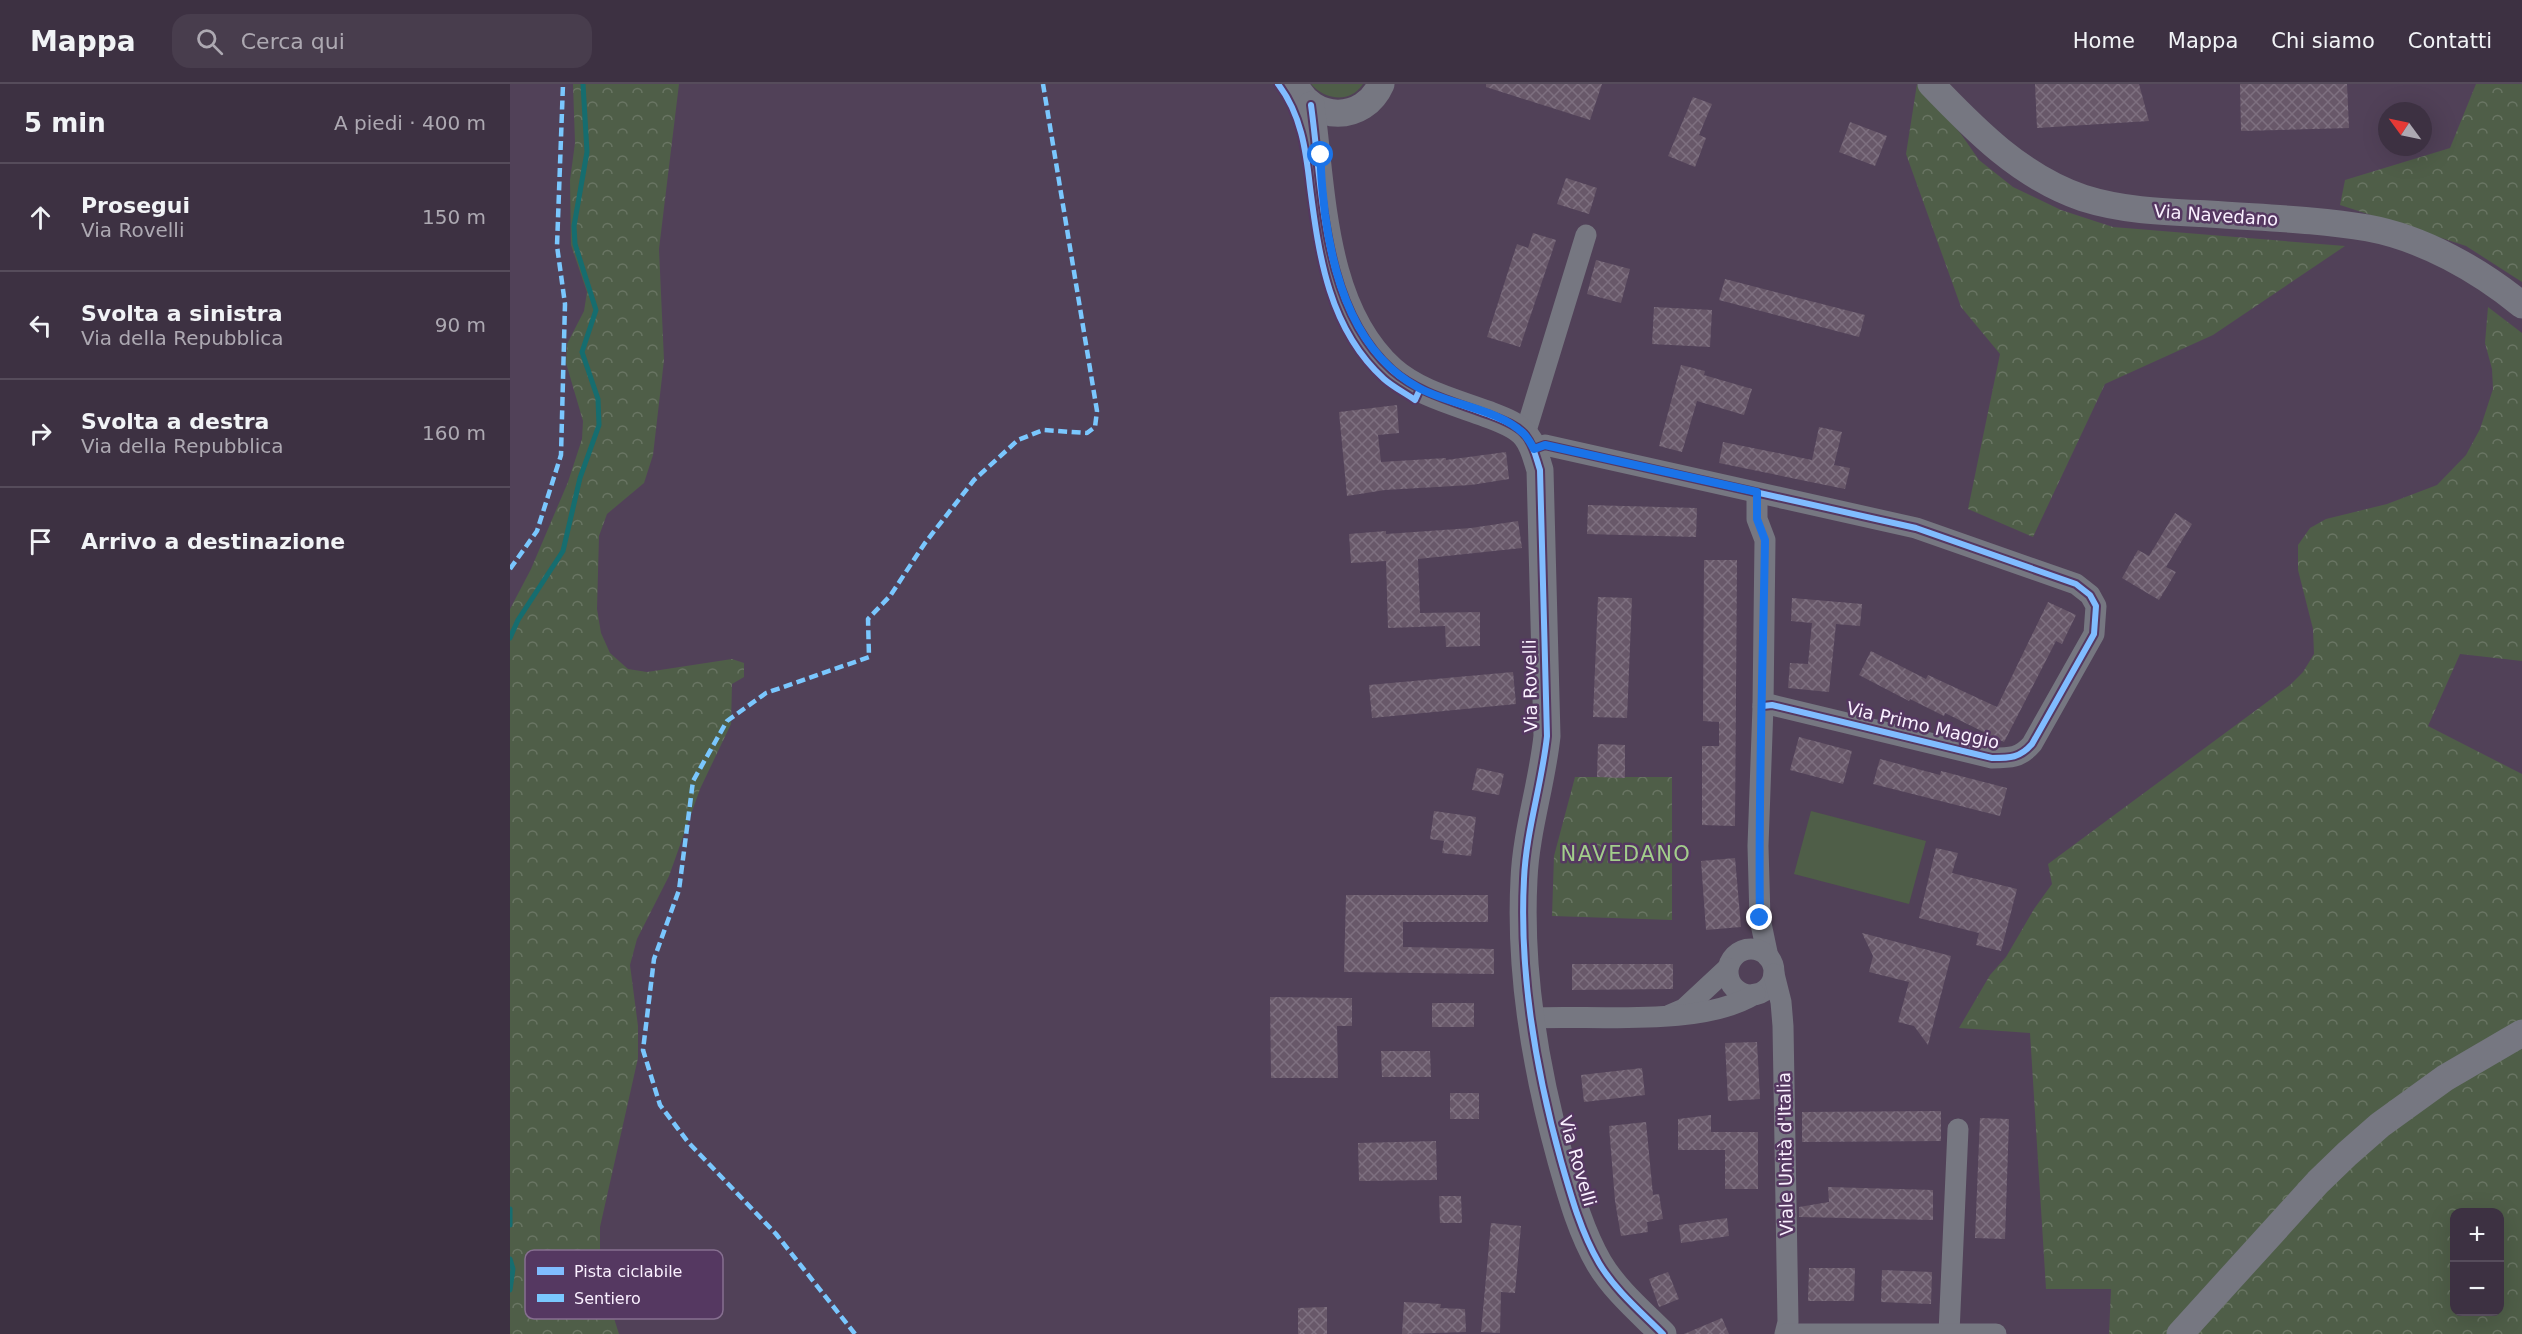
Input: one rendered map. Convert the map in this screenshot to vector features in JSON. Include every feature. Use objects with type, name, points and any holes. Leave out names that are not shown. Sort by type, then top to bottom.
[{"type":"street","points":[[1295,84],[1299,93],[1311,105],[1327,113],[1345,114],[1371,100],[1381,84]]},
{"type":"street","name":"Via Navedano","points":[[1931,84],[1978,132],[2013,160],[2045,180],[2082,197],[2126,209],[2296,220],[2370,228],[2417,243],[2463,265],[2522,305]]},
{"type":"street","points":[[1311,105],[1330,250],[1340,287],[1352,316],[1371,346],[1393,371],[1420,389],[1506,422],[1529,442],[1757,492]]},
{"type":"street","points":[[1320,171],[1321,155],[1326,144],[1338,125],[1353,111]]},
{"type":"street","name":"Via Rovelli","points":[[1586,235],[1529,442],[1540,470],[1547,736],[1544,767],[1530,832],[1524,877],[1523,930],[1540,1072],[1550,1122],[1573,1203],[1586,1238],[1600,1265],[1620,1290],[1663,1334]]},
{"type":"street","name":"Via Primo Maggio","points":[[1757,492],[1916,528],[2076,584],[2090,595],[2096,606],[2094,634],[2032,744],[2024,754],[2011,758],[1992,758],[1772,705],[1763,706]]},
{"type":"street","name":"Viale Unità d'Italia","points":[[1757,492],[1757,519],[1765,540],[1758,846],[1760,918],[1781,1002],[1783,1026],[1788,1322],[1786,1334]]},
{"type":"street","points":[[1743,949],[1761,951],[1771,965],[1771,984],[1764,991],[1746,995],[1731,985],[1728,968],[1730,960],[1756,933],[1760,918]]},
{"type":"street","points":[[1670,1015],[1684,1009],[1728,968]]},
{"type":"street","points":[[1532,1018],[1697,1014],[1745,1001],[1755,994]]},
{"type":"street","points":[[2180,1334],[2318,1182],[2347,1154],[2380,1125],[2445,1078],[2522,1033]]},
{"type":"street","points":[[1950,1333],[1958,1129]]},
{"type":"street","points":[[1786,1334],[1996,1334]]},
{"type":"green space","points":[[573,84],[679,84],[659,249],[664,360],[653,455],[644,483],[607,514],[599,536],[597,609],[601,633],[610,653],[628,669],[647,672],[732,659],[744,663],[744,677],[732,684],[731,724],[700,789],[669,876],[637,939],[630,965],[638,1026],[638,1058],[600,1227],[600,1250],[525,1250],[525,1319],[614,1319],[619,1334],[510,1334],[510,609],[531,569],[568,482],[582,439],[583,421],[566,363],[567,344],[584,311],[587,292],[571,245],[570,180],[575,143]]},
{"type":"green space","points":[[1311,84],[1363,84],[1351,95],[1337,98],[1323,94]]},
{"type":"green space","points":[[1917,84],[1961,134],[1979,160],[2013,187],[2061,210],[2113,227],[2345,246],[2213,335],[2105,384],[2033,537],[1968,509],[2000,354],[1961,307],[1906,154]]},
{"type":"green space","points":[[2476,84],[2522,84],[2522,282],[2466,246],[2340,205],[2345,180],[2424,156],[2432,156],[2432,153],[2450,148]]},
{"type":"green space","points":[[2488,307],[2522,333],[2522,661],[2460,654],[2428,726],[2522,774],[2522,1334],[2109,1334],[2111,1289],[2046,1289],[2030,1033],[1959,1028],[1990,975],[2006,957],[2034,909],[2052,884],[2048,864],[2290,685],[2303,672],[2314,654],[2313,629],[2298,570],[2298,545],[2310,528],[2326,519],[2387,504],[2437,485],[2466,455],[2480,429],[2493,389],[2492,369],[2485,343]]},
{"type":"green space","points":[[1575,777],[1672,777],[1672,920],[1552,916],[1554,856]]},
{"type":"green space","points":[[1811,811],[1926,841],[1909,904],[1794,874]]},
{"type":"building","points":[[1486,84],[1602,84],[1590,120],[1486,87]]},
{"type":"building","points":[[2035,84],[2139,84],[2149,121],[2037,128]]},
{"type":"building","points":[[2240,84],[2347,84],[2349,128],[2241,131]]},
{"type":"building","points":[[1693,97],[1712,104],[1699,135],[1706,138],[1695,167],[1668,156]]},
{"type":"building","points":[[1850,122],[1887,136],[1875,166],[1839,152]]},
{"type":"building","points":[[1566,178],[1597,188],[1589,214],[1557,204]]},
{"type":"building","points":[[1533,233],[1556,240],[1520,347],[1487,337],[1517,244],[1528,248]]},
{"type":"building","points":[[1596,260],[1630,269],[1621,303],[1587,294]]},
{"type":"building","points":[[1725,279],[1865,315],[1859,337],[1719,300]]},
{"type":"building","points":[[1654,307],[1712,310],[1710,347],[1652,344]]},
{"type":"building","points":[[1681,365],[1705,371],[1704,375],[1752,389],[1744,415],[1697,401],[1682,452],[1659,446]]},
{"type":"building","points":[[1397,405],[1399,433],[1378,435],[1381,462],[1446,458],[1446,460],[1506,452],[1509,479],[1471,485],[1385,490],[1347,496],[1339,412]]},
{"type":"building","points":[[1819,427],[1842,432],[1834,465],[1850,468],[1845,489],[1719,463],[1723,442],[1812,460]]},
{"type":"building","points":[[1588,505],[1697,508],[1696,537],[1587,534]]},
{"type":"building","points":[[2175,513],[2192,524],[2166,567],[2176,572],[2159,600],[2122,578],[2138,550],[2149,556]]},
{"type":"building","points":[[1518,521],[1522,548],[1418,559],[1420,613],[1480,612],[1480,646],[1446,647],[1445,626],[1388,628],[1386,561],[1351,563],[1349,534],[1386,531],[1386,534],[1471,528]]},
{"type":"building","points":[[1704,560],[1737,560],[1735,826],[1702,825],[1702,746],[1719,746],[1719,722],[1703,721]]},
{"type":"building","points":[[1598,597],[1632,598],[1627,718],[1593,717]]},
{"type":"building","points":[[1792,598],[1862,604],[1860,626],[1836,624],[1829,692],[1788,688],[1790,663],[1808,664],[1812,623],[1791,621]]},
{"type":"building","points":[[2048,602],[2076,615],[2062,644],[2056,641],[2004,742],[1945,713],[1944,716],[1910,699],[1909,701],[1859,675],[1871,651],[1926,679],[1928,675],[1997,707]]},
{"type":"building","points":[[1513,672],[1516,704],[1372,718],[1369,685]]},
{"type":"building","points":[[1799,737],[1852,751],[1843,784],[1790,770]]},
{"type":"building","points":[[1598,744],[1625,745],[1625,778],[1597,777]]},
{"type":"building","points":[[1880,759],[1940,775],[1941,771],[2007,788],[2000,816],[1873,784]]},
{"type":"building","points":[[1477,768],[1504,774],[1499,795],[1472,790]]},
{"type":"building","points":[[1434,811],[1476,817],[1471,856],[1442,853],[1444,841],[1430,839]]},
{"type":"building","points":[[1936,848],[1958,853],[1952,873],[2017,889],[2001,951],[1976,945],[1979,933],[1919,918]]},
{"type":"building","points":[[1735,858],[1741,927],[1706,930],[1701,861]]},
{"type":"building","points":[[1346,895],[1488,895],[1488,922],[1403,922],[1403,947],[1494,949],[1494,974],[1344,972]]},
{"type":"building","points":[[1862,933],[1951,956],[1928,1045],[1914,1026],[1898,1022],[1909,982],[1869,972],[1873,956]]},
{"type":"building","points":[[1572,964],[1673,964],[1673,989],[1572,990]]},
{"type":"building","points":[[1270,997],[1352,998],[1352,1026],[1337,1026],[1338,1078],[1271,1078]]},
{"type":"building","points":[[1432,1003],[1474,1003],[1474,1027],[1432,1027]]},
{"type":"building","points":[[1757,1042],[1760,1099],[1728,1101],[1725,1043]]},
{"type":"building","points":[[1381,1051],[1430,1051],[1431,1077],[1382,1077]]},
{"type":"building","points":[[1642,1068],[1645,1095],[1584,1102],[1581,1075]]},
{"type":"building","points":[[1450,1093],[1479,1093],[1479,1119],[1450,1119]]},
{"type":"building","points":[[1941,1111],[1941,1141],[1802,1142],[1802,1112]]},
{"type":"building","points":[[1711,1115],[1711,1132],[1758,1132],[1758,1189],[1725,1189],[1725,1150],[1678,1150],[1678,1119]]},
{"type":"building","points":[[1980,1118],[2009,1119],[2005,1239],[1975,1238]]},
{"type":"building","points":[[1646,1122],[1653,1195],[1659,1194],[1663,1219],[1647,1222],[1648,1232],[1621,1236],[1615,1201],[1609,1126]]},
{"type":"building","points":[[1436,1141],[1437,1180],[1359,1181],[1358,1143]]},
{"type":"building","points":[[1828,1187],[1933,1190],[1933,1220],[1799,1217],[1799,1207],[1829,1202]]},
{"type":"building","points":[[1439,1196],[1461,1196],[1462,1223],[1440,1223]]},
{"type":"building","points":[[1727,1218],[1729,1236],[1681,1243],[1679,1225]]},
{"type":"building","points":[[1491,1223],[1521,1226],[1515,1293],[1501,1292],[1500,1333],[1481,1332]]},
{"type":"building","points":[[1809,1268],[1855,1268],[1854,1301],[1808,1301]]},
{"type":"building","points":[[1882,1270],[1932,1272],[1931,1304],[1881,1302]]},
{"type":"building","points":[[1668,1272],[1679,1299],[1659,1307],[1649,1279]]},
{"type":"building","points":[[1404,1302],[1441,1304],[1440,1308],[1465,1309],[1466,1332],[1402,1334]]},
{"type":"building","points":[[1327,1307],[1327,1334],[1298,1334],[1298,1308]]},
{"type":"building","points":[[1722,1318],[1729,1334],[1684,1334]]},
{"type":"waterway","points":[[510,638],[518,620],[563,551],[580,478],[599,425],[598,399],[582,352],[596,310],[575,244],[574,226],[587,152],[583,84]]},
{"type":"waterway","points":[[510,1209],[510,1225]]},
{"type":"waterway","points":[[510,1259],[513,1269],[510,1290]]},
{"type":"marked path","points":[[510,569],[537,531],[561,455],[565,304],[557,246],[563,84]]},
{"type":"marked path","points":[[855,1334],[776,1234],[688,1142],[660,1105],[643,1050],[654,959],[679,890],[693,781],[727,721],[766,693],[869,657],[868,619],[890,596],[925,543],[974,480],[1018,440],[1043,430],[1087,433],[1095,427],[1097,411],[1043,84]]},
{"type":"cycle path","points":[[1278,84],[1292,108],[1301,133],[1323,265],[1339,315],[1350,338],[1365,359],[1384,379],[1415,400],[1420,389]]},
{"type":"cycle path","points":[[1311,105],[1323,210],[1330,246],[1339,281],[1352,314],[1369,344],[1402,378],[1437,396],[1503,420],[1526,436],[1535,452],[1540,470],[1547,736],[1525,861],[1524,950],[1531,1022],[1552,1127],[1587,1239],[1599,1263],[1613,1282],[1663,1334]]},
{"type":"cycle path","points":[[1534,449],[1545,445],[1916,528],[2076,584],[2090,595],[2096,606],[2094,634],[2032,744],[2014,756],[1992,758],[1772,705],[1763,706]]},
{"type":"district","name":"NAVEDANO","points":[[1626,854]]},
{"type":"route","points":[[1321,155],[1320,171],[1330,250],[1340,287],[1352,316],[1371,346],[1393,371],[1420,389],[1506,422],[1525,434],[1534,449],[1545,445],[1757,492],[1757,519],[1765,540],[1758,846],[1760,918]]}]
